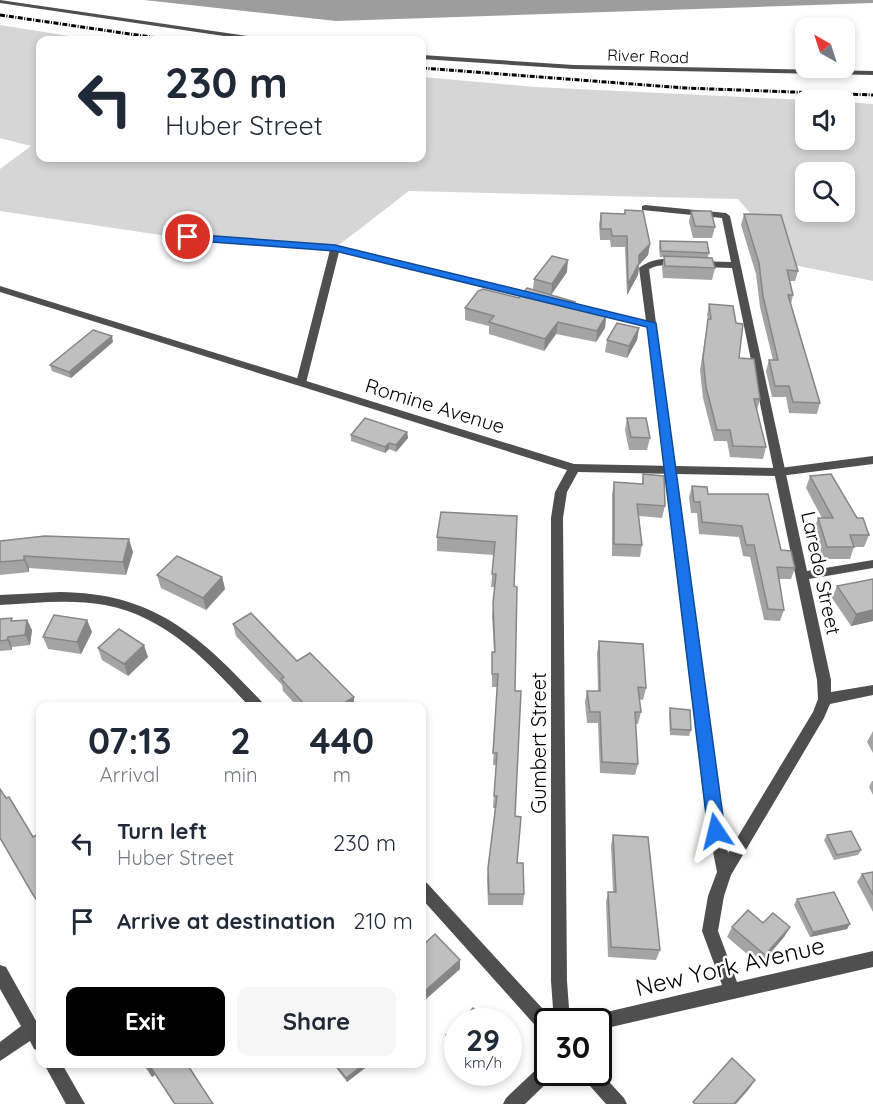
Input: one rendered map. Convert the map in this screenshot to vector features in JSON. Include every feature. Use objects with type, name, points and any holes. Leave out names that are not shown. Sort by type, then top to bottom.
[{"type":"street","points":[[0,1],[234,36]]},
{"type":"street","name":"River Road","points":[[426,57],[597,68],[873,74]]},
{"type":"street","name":"Laredo Street","points":[[645,208],[726,216],[824,680],[825,699]]},
{"type":"street","points":[[167,236],[335,248],[652,325]]},
{"type":"street","points":[[301,383],[335,248]]},
{"type":"street","points":[[725,872],[713,816],[644,268],[649,264],[736,265]]},
{"type":"street","name":"Romine Avenue","points":[[0,290],[574,468],[780,472],[873,460]]},
{"type":"street","name":"Gumbert Street","points":[[561,1008],[559,970],[557,518],[561,492],[574,468]]},
{"type":"street","points":[[802,576],[873,564]]},
{"type":"street","points":[[0,600],[67,596],[119,603],[159,619],[199,648],[253,702]]},
{"type":"street","points":[[732,991],[710,931],[716,896],[725,872],[819,714],[825,699],[873,690]]},
{"type":"street","points":[[426,892],[534,1012]]},
{"type":"street","name":"New York Avenue","points":[[612,1019],[873,959]]},
{"type":"street","points":[[0,973],[36,1036],[0,1052]]},
{"type":"street","points":[[55,1068],[76,1104]]},
{"type":"street","points":[[512,1104],[534,1083]]},
{"type":"street","points":[[602,1086],[618,1104]]},
{"type":"shaded area","points":[[144,0],[873,0],[873,3],[336,21]]},
{"type":"shaded area","points":[[0,25],[69,36],[36,36],[36,162],[426,162],[426,77],[536,87],[795,99],[795,150],[855,150],[855,103],[873,104],[873,281],[794,265],[738,199],[409,191],[335,248],[167,236],[0,211],[0,169],[31,146],[0,138]]},
{"type":"building","points":[[625,210],[643,211],[650,244],[639,255],[639,263],[628,284],[627,236],[612,236],[611,229],[601,229],[601,213],[625,214]]},
{"type":"building","points":[[691,211],[711,211],[715,227],[695,226]]},
{"type":"building","points":[[744,214],[781,215],[798,271],[787,270],[793,295],[788,295],[820,403],[793,402],[789,386],[775,386],[769,360],[778,360],[763,296],[759,263]]},
{"type":"building","points":[[660,241],[707,242],[709,253],[661,251]]},
{"type":"building","points":[[552,256],[568,260],[552,284],[534,279]]},
{"type":"building","points":[[664,256],[712,258],[715,268],[665,266]]},
{"type":"building","points":[[527,288],[575,302],[571,307],[606,316],[597,331],[558,322],[545,339],[489,322],[494,316],[465,308],[478,291],[483,289],[519,298]]},
{"type":"building","points":[[709,304],[733,306],[736,323],[743,324],[739,358],[754,359],[760,399],[754,399],[766,447],[733,446],[730,430],[717,430],[706,387],[703,358],[708,319],[711,319]]},
{"type":"building","points":[[617,323],[639,328],[629,346],[607,340]]},
{"type":"building","points":[[93,330],[112,336],[69,372],[50,365]]},
{"type":"building","points":[[365,418],[407,432],[396,445],[389,443],[385,447],[351,435]]},
{"type":"building","points":[[627,418],[646,418],[650,438],[631,437]]},
{"type":"building","points":[[643,474],[664,476],[665,506],[637,504],[642,545],[614,544],[614,482],[643,484]]},
{"type":"building","points":[[831,474],[857,518],[863,518],[869,535],[850,535],[854,547],[827,547],[818,518],[833,518],[810,476]]},
{"type":"building","points":[[692,486],[707,487],[708,494],[768,494],[781,550],[791,551],[795,568],[777,567],[784,610],[768,609],[754,545],[746,545],[742,526],[702,522],[700,502],[694,502]]},
{"type":"building","points":[[441,512],[517,516],[514,586],[517,587],[515,691],[521,691],[515,816],[521,817],[517,863],[523,863],[524,894],[489,894],[488,868],[497,796],[494,796],[497,753],[493,753],[498,674],[492,674],[492,652],[495,652],[493,603],[496,574],[492,574],[495,542],[437,537]]},
{"type":"building","points":[[45,536],[129,539],[123,562],[24,556],[24,560],[0,562],[0,541]]},
{"type":"building","points":[[177,556],[222,577],[203,598],[157,575]]},
{"type":"building","points":[[873,579],[873,610],[856,614],[837,586]]},
{"type":"building","points":[[251,613],[297,661],[310,653],[354,697],[346,702],[302,702],[281,679],[284,677],[233,624]]},
{"type":"building","points":[[54,615],[87,620],[77,642],[43,637]]},
{"type":"building","points":[[12,618],[11,621],[27,620],[25,635],[8,637],[7,640],[0,641],[0,619]]},
{"type":"building","points":[[119,629],[144,645],[124,664],[98,648]]},
{"type":"building","points":[[599,641],[643,644],[646,688],[638,687],[641,712],[635,712],[638,764],[602,762],[600,712],[590,712],[587,691],[600,691]]},
{"type":"building","points":[[670,708],[690,710],[691,730],[671,729]]},
{"type":"building","points":[[0,789],[6,798],[9,797],[33,837],[36,835],[36,899],[32,893],[0,838]]},
{"type":"building","points":[[851,831],[861,850],[837,855],[827,835]]},
{"type":"building","points":[[613,835],[648,837],[660,950],[611,947],[608,892],[616,892]]},
{"type":"building","points":[[873,872],[873,895],[862,874]]},
{"type":"building","points":[[834,892],[850,924],[813,932],[797,899]]},
{"type":"building","points":[[748,910],[763,923],[773,913],[790,927],[765,955],[732,927]]},
{"type":"building","points":[[435,934],[460,960],[426,990],[426,942]]},
{"type":"building","points":[[732,1058],[755,1080],[734,1104],[695,1104],[693,1102]]},
{"type":"building","points":[[151,1068],[190,1068],[213,1104],[175,1104]]},
{"type":"building","points":[[338,1068],[359,1068],[346,1078]]},
{"type":"railway","points":[[0,15],[144,36]]},
{"type":"railway","points":[[426,68],[685,88],[873,95]]},
{"type":"route","points":[[188,237],[293,243],[335,248],[652,325],[716,831]]}]
